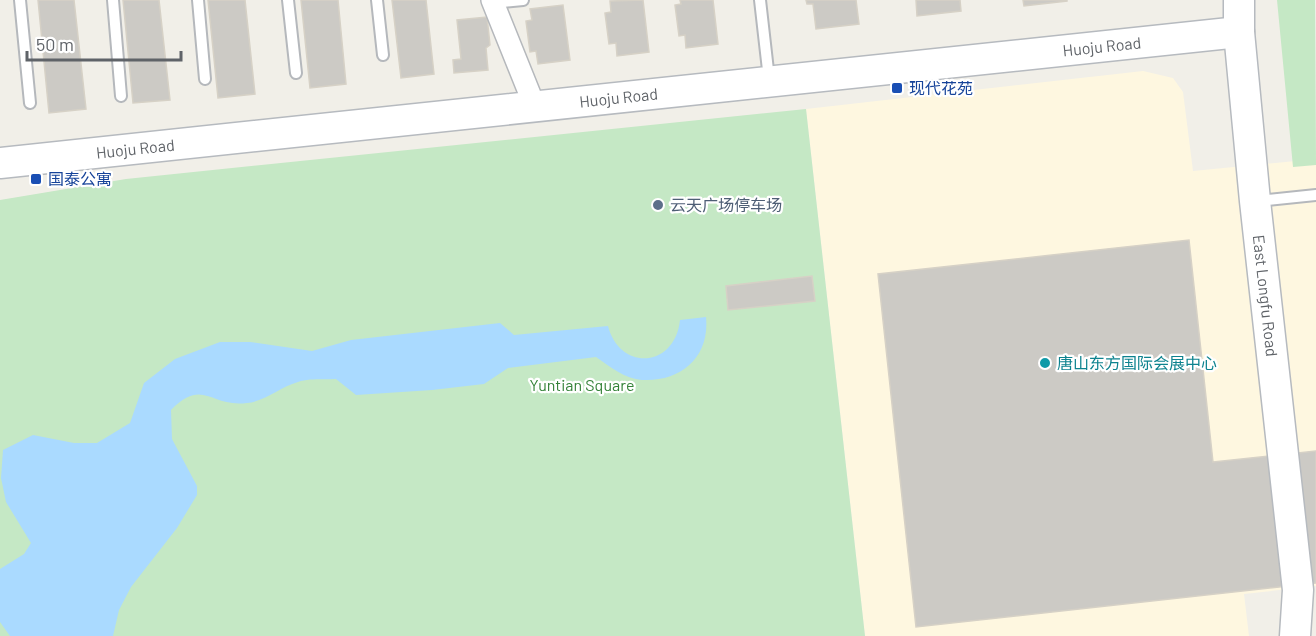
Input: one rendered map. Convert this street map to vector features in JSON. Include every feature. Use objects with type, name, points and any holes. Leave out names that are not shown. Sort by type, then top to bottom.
[{"type":"street","name":"East Longfu Road","points":[[1239,0],[1239,32],[1298,590],[1295,636]]},
{"type":"street","points":[[493,2],[535,107]]},
{"type":"street","name":"Huoju Road","points":[[0,163],[1239,32]]},
{"type":"street","name":"East Longfu Road","points":[[1298,590],[1314,636]]},
{"type":"lane","points":[[20,0],[30,103]]},
{"type":"lane","points":[[113,0],[122,96]]},
{"type":"lane","points":[[198,0],[206,79]]},
{"type":"lane","points":[[288,0],[296,73]]},
{"type":"lane","points":[[377,0],[383,55]]},
{"type":"lane","points":[[493,2],[523,0]]},
{"type":"lane","points":[[760,0],[769,82]]},
{"type":"lane","points":[[1256,201],[1316,195]]},
{"type":"shaded area","points":[[1143,71],[1173,78],[1183,92],[1193,171],[1316,159],[1316,586],[1244,594],[1249,636],[865,636],[806,109]]},
{"type":"green space","points":[[1277,0],[1315,0],[1316,165],[1293,167]]},
{"type":"green space","name":"Yuntian Square","points":[[806,109],[865,636],[0,636],[0,200],[126,179]]},
{"type":"water","points":[[706,317],[706,331],[698,355],[680,371],[656,380],[629,377],[596,357],[508,368],[484,384],[432,390],[356,395],[336,379],[317,379],[298,382],[254,402],[224,402],[200,395],[182,400],[171,410],[172,439],[197,486],[197,495],[177,528],[131,587],[119,610],[113,636],[10,636],[0,622],[0,569],[24,554],[31,543],[6,502],[1,478],[3,450],[33,435],[74,443],[97,443],[130,423],[144,383],[175,359],[220,342],[250,342],[312,351],[351,340],[500,323],[514,335],[608,326],[614,341],[624,351],[635,357],[647,358],[658,355],[668,348],[676,336],[680,320]]},
{"type":"building","points":[[38,0],[74,0],[86,109],[49,113]]},
{"type":"building","points":[[123,0],[159,0],[170,100],[133,103]]},
{"type":"building","points":[[208,0],[245,0],[255,94],[218,98]]},
{"type":"building","points":[[301,0],[338,0],[346,84],[310,88]]},
{"type":"building","points":[[392,0],[426,0],[434,74],[401,78]]},
{"type":"building","points":[[643,0],[649,52],[617,56],[616,43],[609,44],[605,13],[611,12],[610,1]]},
{"type":"building","points":[[680,0],[713,0],[718,44],[686,48],[685,35],[679,36],[675,5],[681,4]]},
{"type":"building","points":[[806,0],[856,0],[859,24],[816,29],[813,4],[807,4]]},
{"type":"building","points":[[916,0],[960,0],[961,11],[917,16]]},
{"type":"building","points":[[1023,0],[1067,0],[1067,1],[1024,6]]},
{"type":"building","points":[[563,5],[570,60],[538,64],[536,51],[530,52],[526,21],[532,20],[530,9]]},
{"type":"building","points":[[487,17],[490,45],[486,48],[488,70],[454,73],[453,60],[461,59],[457,20]]},
{"type":"building","name":"唐山东方国际会展中心","points":[[1189,240],[1213,462],[1316,451],[1316,583],[916,627],[878,274]]},
{"type":"building","points":[[812,276],[815,301],[728,310],[726,286]]},
{"type":"place","name":"现代花苑","points":[[897,88]]},
{"type":"place","name":"国泰公寓","points":[[36,179]]},
{"type":"place","name":"云天广场停车场","points":[[658,205]]},
{"type":"place","name":"唐山东方国际会展中心","points":[[1045,363]]}]
